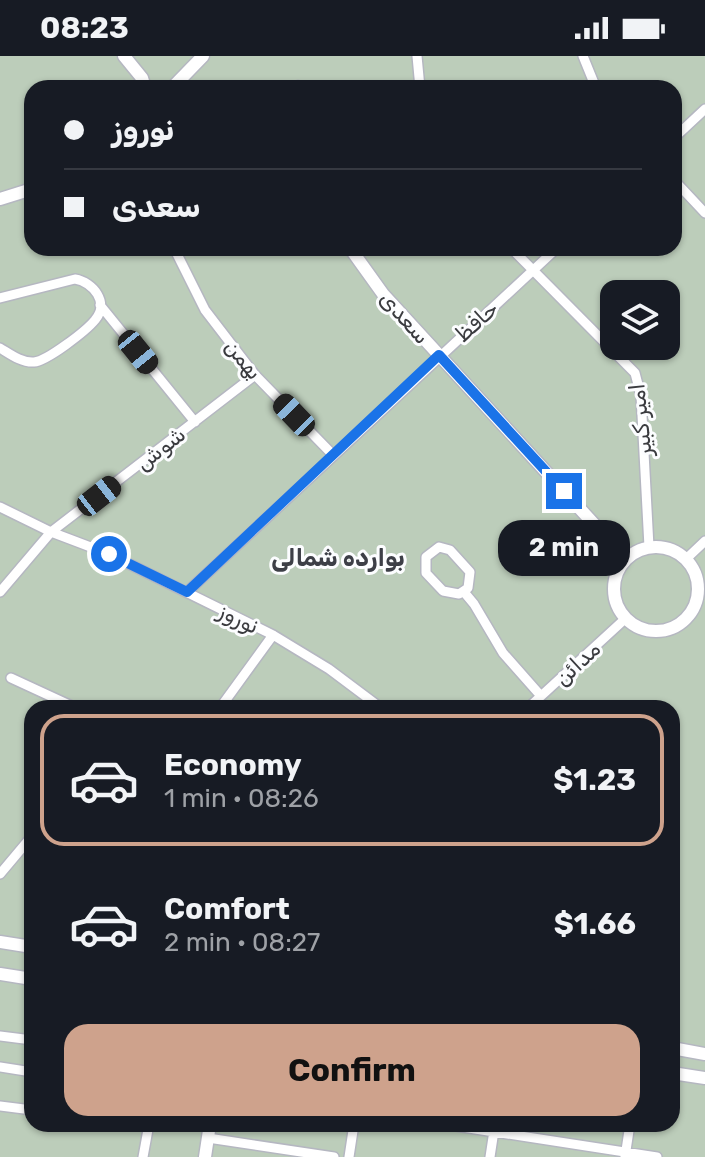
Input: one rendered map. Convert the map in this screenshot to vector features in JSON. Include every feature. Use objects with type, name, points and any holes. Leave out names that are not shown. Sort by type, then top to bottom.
[{"type":"street","points":[[124,56],[143,80]]},
{"type":"street","points":[[180,80],[203,56]]},
{"type":"street","points":[[417,56],[419,80]]},
{"type":"street","points":[[583,56],[593,80]]},
{"type":"street","points":[[682,131],[705,109]]},
{"type":"street","points":[[682,189],[705,213]]},
{"type":"street","points":[[0,199],[24,192]]},
{"type":"street","name":"بهمن","points":[[178,256],[205,310],[255,375],[333,455]]},
{"type":"street","name":"سعدی","points":[[356,256],[383,294],[626,559]]},
{"type":"street","name":"امیر کبیر","points":[[519,256],[635,373],[641,396],[649,547]]},
{"type":"street","name":"حافظ","points":[[187,592],[548,256]]},
{"type":"street","points":[[0,298],[75,279],[90,284],[99,297],[100,305],[95,320],[44,360],[29,362],[0,348]]},
{"type":"street","points":[[100,305],[195,422]]},
{"type":"street","name":"شوش","points":[[0,592],[51,532],[255,375]]},
{"type":"street","name":"نوروز","points":[[0,507],[51,532],[109,554],[273,635],[329,669],[370,700]]},
{"type":"street","points":[[686,559],[705,541]]},
{"type":"street","points":[[649,547],[663,547],[686,559],[693,570],[700,601],[685,619],[662,630],[636,626],[618,607],[614,595],[618,569],[626,559],[649,547]]},
{"type":"street","points":[[445,548],[467,567],[471,577],[464,592],[448,593],[426,573],[424,562],[429,552],[445,548]]},
{"type":"street","points":[[464,592],[503,653],[541,696]]},
{"type":"street","name":"مدائن","points":[[537,700],[626,618]]},
{"type":"street","points":[[226,700],[273,635]]},
{"type":"street","points":[[11,678],[59,700]]},
{"type":"street","points":[[2,867],[24,844]]},
{"type":"street","points":[[0,942],[24,946]]},
{"type":"street","points":[[0,974],[24,978]]},
{"type":"street","points":[[0,1036],[24,1039]]},
{"type":"street","points":[[680,1049],[705,1054]]},
{"type":"street","points":[[0,1067],[24,1071]]},
{"type":"street","points":[[680,1074],[705,1078]]},
{"type":"street","points":[[0,1106],[24,1109]]},
{"type":"street","points":[[143,1157],[148,1132]]},
{"type":"street","points":[[205,1157],[209,1132]]},
{"type":"street","points":[[349,1157],[353,1132]]},
{"type":"street","points":[[490,1157],[493,1132]]},
{"type":"street","points":[[513,1132],[625,1155],[657,1157]]},
{"type":"street","points":[[625,1155],[629,1132]]},
{"type":"street","points":[[208,1138],[334,1157]]},
{"type":"green space","points":[[0,56],[705,56],[705,1157],[0,1157]]},
{"type":"district","name":"بوارده شمالی","points":[[338,558]]},
{"type":"route","points":[[109,554],[187,592],[439,355],[564,491]]}]
